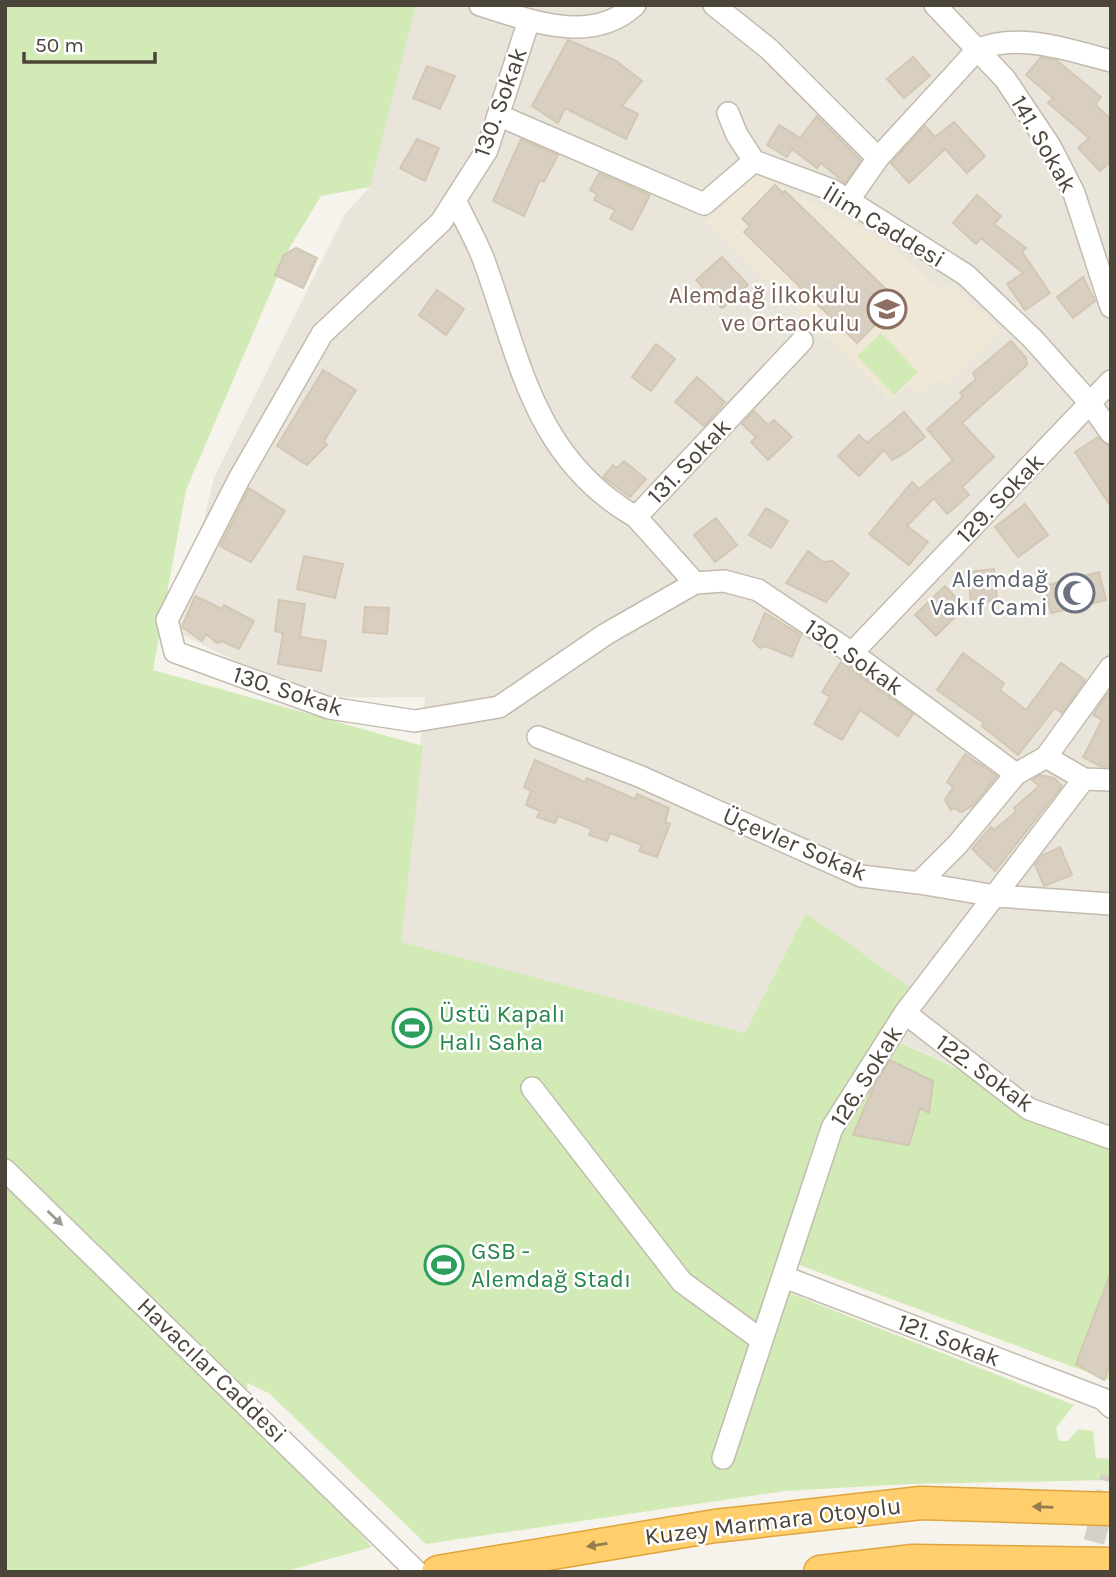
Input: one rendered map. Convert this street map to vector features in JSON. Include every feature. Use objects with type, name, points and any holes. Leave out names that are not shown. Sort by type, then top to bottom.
[{"type":"highway","name":"Kuzey Marmara Otoyolu","points":[[448,1569],[715,1525],[921,1503],[1111,1509]]},
{"type":"highway","points":[[820,1572],[913,1561],[1111,1564]]},
{"type":"street","points":[[480,5],[550,26],[594,25],[612,19],[635,5]]},
{"type":"street","points":[[714,5],[779,59],[878,158]]},
{"type":"street","name":"141. Sokak","points":[[934,5],[1005,79],[1062,168],[1085,225],[1111,307]]},
{"type":"street","name":"130. Sokak","points":[[529,20],[487,150],[441,222],[322,334],[239,479],[167,620],[175,652],[329,708],[415,722],[499,707],[606,634],[695,583],[724,581],[758,590],[852,653],[1016,774]]},
{"type":"street","points":[[848,201],[878,158],[977,50],[999,45],[1028,44],[1059,48],[1111,61]]},
{"type":"street","points":[[499,115],[704,204],[754,161],[737,135],[728,113]]},
{"type":"street","name":"İlim Caddesi","points":[[754,161],[832,190],[966,275],[1032,339],[1090,403],[1111,433]]},
{"type":"street","points":[[455,200],[482,256],[516,361],[542,422],[588,479],[612,503],[636,517]]},
{"type":"street","name":"131. Sokak","points":[[695,583],[636,517],[802,341]]},
{"type":"street","points":[[1090,403],[1111,381]]},
{"type":"street","name":"129. Sokak","points":[[852,653],[1090,403]]},
{"type":"street","points":[[919,883],[957,845],[1016,774],[1046,757],[1111,667]]},
{"type":"street","name":"Üçevler Sokak","points":[[538,737],[639,776],[861,876],[996,896],[1111,904]]},
{"type":"street","points":[[1046,757],[1084,779],[1111,780]]},
{"type":"street","name":"126. Sokak","points":[[723,1458],[760,1339],[784,1277],[832,1128],[905,1013],[1084,779]]},
{"type":"street","name":"122. Sokak","points":[[905,1013],[1029,1109],[1111,1138]]},
{"type":"street","points":[[532,1088],[682,1282],[760,1339]]},
{"type":"street","name":"Havacılar Caddesi","points":[[5,1170],[417,1572]]},
{"type":"street","name":"121. Sokak","points":[[784,1277],[1103,1399],[1111,1407]]},
{"type":"shaded area","points":[[416,5],[1111,5],[1111,1130],[1040,1106],[881,1033],[806,914],[745,1033],[400,942],[425,697],[311,698],[177,632],[214,478],[345,214],[370,187]]},
{"type":"shaded area","name":"Alemdağ İlkokulu ve Ortaokulu","points":[[756,174],[887,242],[937,287],[952,286],[1002,331],[946,386],[937,379],[920,397],[907,385],[890,401],[851,360],[705,222]]},
{"type":"green space","points":[[5,5],[416,5],[370,187],[321,196],[290,247],[186,490],[153,670],[423,746],[401,942],[745,1033],[806,913],[909,987],[881,1034],[1040,1106],[1111,1130],[1111,1381],[797,1264],[790,1293],[1074,1405],[1056,1428],[1059,1441],[1068,1441],[1078,1429],[1093,1431],[1096,1458],[1111,1459],[1111,1480],[909,1484],[785,1491],[426,1544],[270,1394],[248,1383],[244,1402],[372,1547],[283,1572],[5,1572]]},
{"type":"green space","points":[[881,333],[918,372],[894,395],[857,356]]},
{"type":"building","points":[[568,40],[615,60],[642,81],[622,106],[638,114],[626,139],[565,108],[558,123],[532,106]]},
{"type":"building","points":[[913,57],[930,76],[904,98],[887,79]]},
{"type":"building","points":[[1041,57],[1056,60],[1101,97],[1095,104],[1111,120],[1111,161],[1100,171],[1078,148],[1089,138],[1048,103],[1053,98],[1026,75]]},
{"type":"building","points":[[427,66],[455,76],[440,109],[413,98]]},
{"type":"building","points":[[817,116],[861,160],[845,183],[821,163],[817,168],[792,149],[787,157],[767,145],[779,125],[800,138]]},
{"type":"building","points":[[954,122],[985,156],[967,173],[945,149],[909,183],[891,163],[925,126],[935,137]]},
{"type":"building","points":[[417,139],[439,148],[425,181],[400,168]]},
{"type":"building","points":[[521,139],[558,155],[544,182],[540,180],[524,216],[493,201]]},
{"type":"building","points":[[599,173],[650,195],[632,230],[610,219],[615,210],[594,200],[597,194],[590,190]]},
{"type":"building","points":[[775,185],[783,193],[785,191],[892,295],[877,310],[883,317],[857,343],[744,232],[750,226],[742,219]]},
{"type":"building","points":[[977,195],[1001,216],[994,224],[1026,248],[1022,252],[1050,293],[1025,310],[1007,284],[1023,273],[981,238],[976,244],[953,223]]},
{"type":"building","points":[[296,248],[317,258],[303,288],[275,275],[284,255]]},
{"type":"building","points":[[722,257],[748,285],[722,308],[696,280]]},
{"type":"building","points":[[1083,277],[1095,301],[1073,318],[1057,297]]},
{"type":"building","points":[[437,290],[464,309],[446,335],[419,315]]},
{"type":"building","points":[[1011,341],[1026,358],[1027,365],[962,423],[994,457],[962,487],[969,495],[947,514],[934,498],[907,526],[928,542],[909,565],[869,534],[912,482],[919,489],[953,460],[927,429],[963,397],[960,393],[976,379],[973,373]]},
{"type":"building","points":[[656,344],[675,359],[651,391],[632,377]]},
{"type":"building","points":[[323,370],[356,390],[324,441],[327,445],[307,465],[277,446]]},
{"type":"building","points":[[697,377],[725,402],[704,426],[675,402]]},
{"type":"building","points":[[754,411],[768,425],[774,420],[792,437],[768,460],[751,442],[756,437],[742,424]]},
{"type":"building","points":[[904,412],[925,437],[905,453],[892,460],[884,450],[859,476],[838,456],[859,435],[867,443]]},
{"type":"building","points":[[1098,437],[1111,448],[1111,507],[1075,452]]},
{"type":"building","points":[[624,461],[646,479],[630,497],[603,477],[613,465],[617,468]]},
{"type":"building","points":[[249,488],[285,511],[251,562],[220,546]]},
{"type":"building","points":[[1025,504],[1048,535],[1018,557],[995,527]]},
{"type":"building","points":[[766,508],[788,521],[771,548],[749,535]]},
{"type":"building","points":[[716,518],[737,545],[715,562],[694,535]]},
{"type":"building","points":[[808,551],[823,562],[832,561],[849,574],[826,602],[786,583]]},
{"type":"building","points":[[304,556],[343,564],[335,598],[297,589]]},
{"type":"building","points":[[994,569],[997,600],[971,603],[968,572]]},
{"type":"building","name":"Alemdağ Vakıf Cami","points":[[1099,572],[1106,600],[1051,613],[1044,586]]},
{"type":"building","points":[[945,586],[965,607],[936,636],[915,615]]},
{"type":"building","points":[[195,596],[222,609],[224,605],[254,621],[239,649],[222,641],[217,643],[206,634],[202,641],[182,627]]},
{"type":"building","points":[[279,600],[305,604],[300,637],[326,641],[321,671],[278,664],[283,633],[275,631]]},
{"type":"building","points":[[365,607],[389,608],[387,634],[363,632]]},
{"type":"building","points":[[765,613],[801,635],[792,657],[765,646],[760,648],[753,641]]},
{"type":"building","points":[[963,653],[1004,683],[1000,690],[1026,710],[1061,663],[1085,680],[1062,713],[1055,708],[1018,755],[982,726],[984,723],[937,690]]},
{"type":"building","points":[[841,662],[913,714],[898,736],[860,710],[842,740],[814,724],[830,697],[822,692]]},
{"type":"building","points":[[1108,693],[1111,695],[1111,767],[1100,766],[1083,757],[1102,720],[1093,715]]},
{"type":"building","points":[[965,754],[997,776],[972,806],[961,812],[954,808],[951,810],[945,800],[953,787],[947,782]]},
{"type":"building","points":[[535,760],[585,782],[587,778],[635,799],[637,794],[669,808],[665,822],[670,824],[657,857],[639,851],[642,845],[610,833],[607,841],[589,835],[592,829],[558,816],[555,823],[537,817],[540,811],[526,805],[531,791],[524,787]]},
{"type":"building","points":[[1040,775],[1054,778],[1062,786],[995,871],[972,849],[991,827],[994,830],[1016,812],[1014,808],[1039,786],[1032,780]]},
{"type":"building","points":[[1060,847],[1072,875],[1044,886],[1035,865],[1043,855]]},
{"type":"building","points":[[890,1060],[933,1081],[929,1113],[920,1108],[909,1145],[853,1135],[873,1088]]},
{"type":"building","points":[[1109,1277],[1111,1362],[1104,1380],[1076,1364]]},
{"type":"tunnel","points":[[1086,1572],[1111,1477]]},
{"type":"place","name":"Alemdağ İlkokulu ve Ortaokulu","points":[[887,309]]},
{"type":"place","name":"Alemdağ Vakıf Cami","points":[[1075,593]]},
{"type":"place","name":"Üstü Kapalı Halı Saha","points":[[412,1028]]},
{"type":"place","name":"GSB - Alemdağ Stadı","points":[[444,1265]]}]
